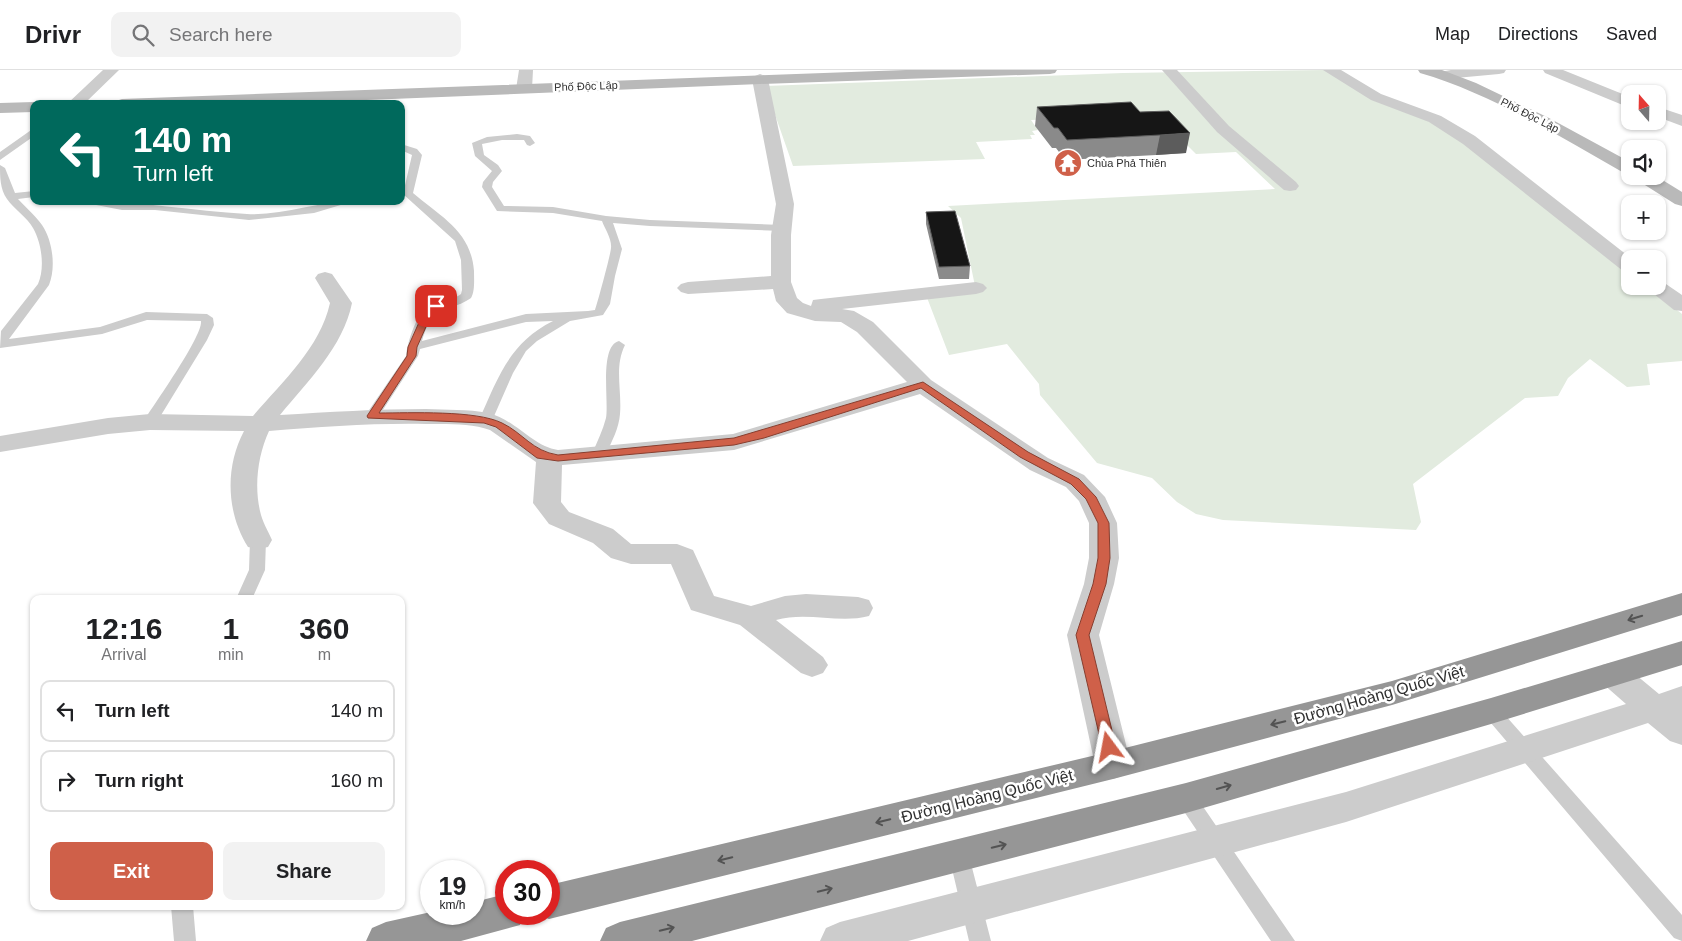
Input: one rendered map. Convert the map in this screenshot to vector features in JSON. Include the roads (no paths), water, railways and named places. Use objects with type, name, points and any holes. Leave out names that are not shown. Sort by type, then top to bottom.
[{"type":"highway","name":"Đường Hoàng Quốc Việt","points":[[560,899],[1114,765],[1392,694],[1682,604]]},
{"type":"highway","points":[[620,941],[1186,798],[1491,711],[1613,674],[1678,658]]},
{"type":"highway","points":[[386,941],[495,915]]},
{"type":"street","points":[[79,100],[112,70]]},
{"type":"street","points":[[524,89],[526,70]]},
{"type":"street","name":"Phố Độc Lập","points":[[385,100],[524,89],[1050,70]]},
{"type":"street","points":[[1169,70],[1223,129],[1290,186]]},
{"type":"street","points":[[1330,70],[1376,97],[1442,122],[1469,140],[1621,260]]},
{"type":"street","name":"Phố Độc Lập","points":[[1426,70],[1445,75],[1490,95],[1551,125],[1621,164]]},
{"type":"street","points":[[1445,75],[1499,70]]},
{"type":"street","points":[[1550,70],[1621,100]]},
{"type":"street","points":[[760,79],[785,204],[782,228],[781,282],[787,301],[795,308],[815,314],[846,316],[864,327],[923,385],[1024,455],[1075,481],[1091,497],[1103,523],[1104,558],[1099,584],[1083,635],[1114,765]]},
{"type":"street","points":[[0,108],[30,107]]},
{"type":"street","points":[[1666,109],[1682,111]]},
{"type":"street","points":[[1666,115],[1682,121]]},
{"type":"street","points":[[1658,185],[1682,200]]},
{"type":"street","points":[[258,540],[246,512],[244,476],[249,446],[260,424],[321,350],[339,312],[341,302],[325,278]]},
{"type":"street","points":[[688,288],[781,282]]},
{"type":"street","points":[[795,308],[976,288]]},
{"type":"street","points":[[1666,293],[1682,305]]},
{"type":"street","points":[[0,444],[108,426],[150,422],[260,424],[372,416],[447,417],[486,420],[499,425],[541,456],[549,458],[734,442],[923,385]]},
{"type":"street","points":[[549,458],[547,503],[559,518],[603,536],[621,552],[631,554],[677,554],[683,557],[702,603],[751,616],[812,666]]},
{"type":"street","points":[[751,616],[785,607],[806,605],[858,608]]},
{"type":"street","points":[[1613,674],[1668,704],[1682,732]]},
{"type":"street","points":[[840,941],[1346,807],[1668,704]]},
{"type":"lane","points":[[0,157],[30,134]]},
{"type":"lane","points":[[530,144],[526,138],[521,136],[485,140],[477,143],[476,150],[482,160],[495,166],[497,171],[488,182],[487,187],[501,209],[553,210],[606,219],[782,228]]},
{"type":"lane","points":[[372,416],[412,356],[412,347],[429,309],[458,302],[467,296],[470,284],[466,252],[460,239],[408,194],[410,175],[417,155],[414,151],[405,148]]},
{"type":"lane","points":[[0,168],[11,197],[38,227],[47,254],[47,276],[43,284],[0,344]]},
{"type":"lane","points":[[11,197],[30,195]]},
{"type":"lane","points":[[112,205],[122,207],[146,205]]},
{"type":"lane","points":[[165,205],[249,217],[314,210],[333,205]]},
{"type":"lane","points":[[486,420],[513,359],[526,343],[546,328],[566,319],[598,312],[604,304],[609,276],[617,249],[606,219]]},
{"type":"lane","points":[[0,344],[102,330],[146,316],[207,318],[208,325],[201,340],[150,422]]},
{"type":"lane","points":[[412,347],[526,318],[566,319]]},
{"type":"lane","points":[[599,454],[613,416],[614,362],[619,345]]},
{"type":"lane","points":[[246,595],[257,570],[258,540]]},
{"type":"lane","points":[[1491,711],[1682,931]]},
{"type":"lane","points":[[1186,798],[1284,941]]},
{"type":"lane","points":[[959,856],[980,941]]},
{"type":"lane","points":[[182,910],[185,941]]},
{"type":"place","name":"Chùa Phả Thiên","points":[[1068,163]]}]
